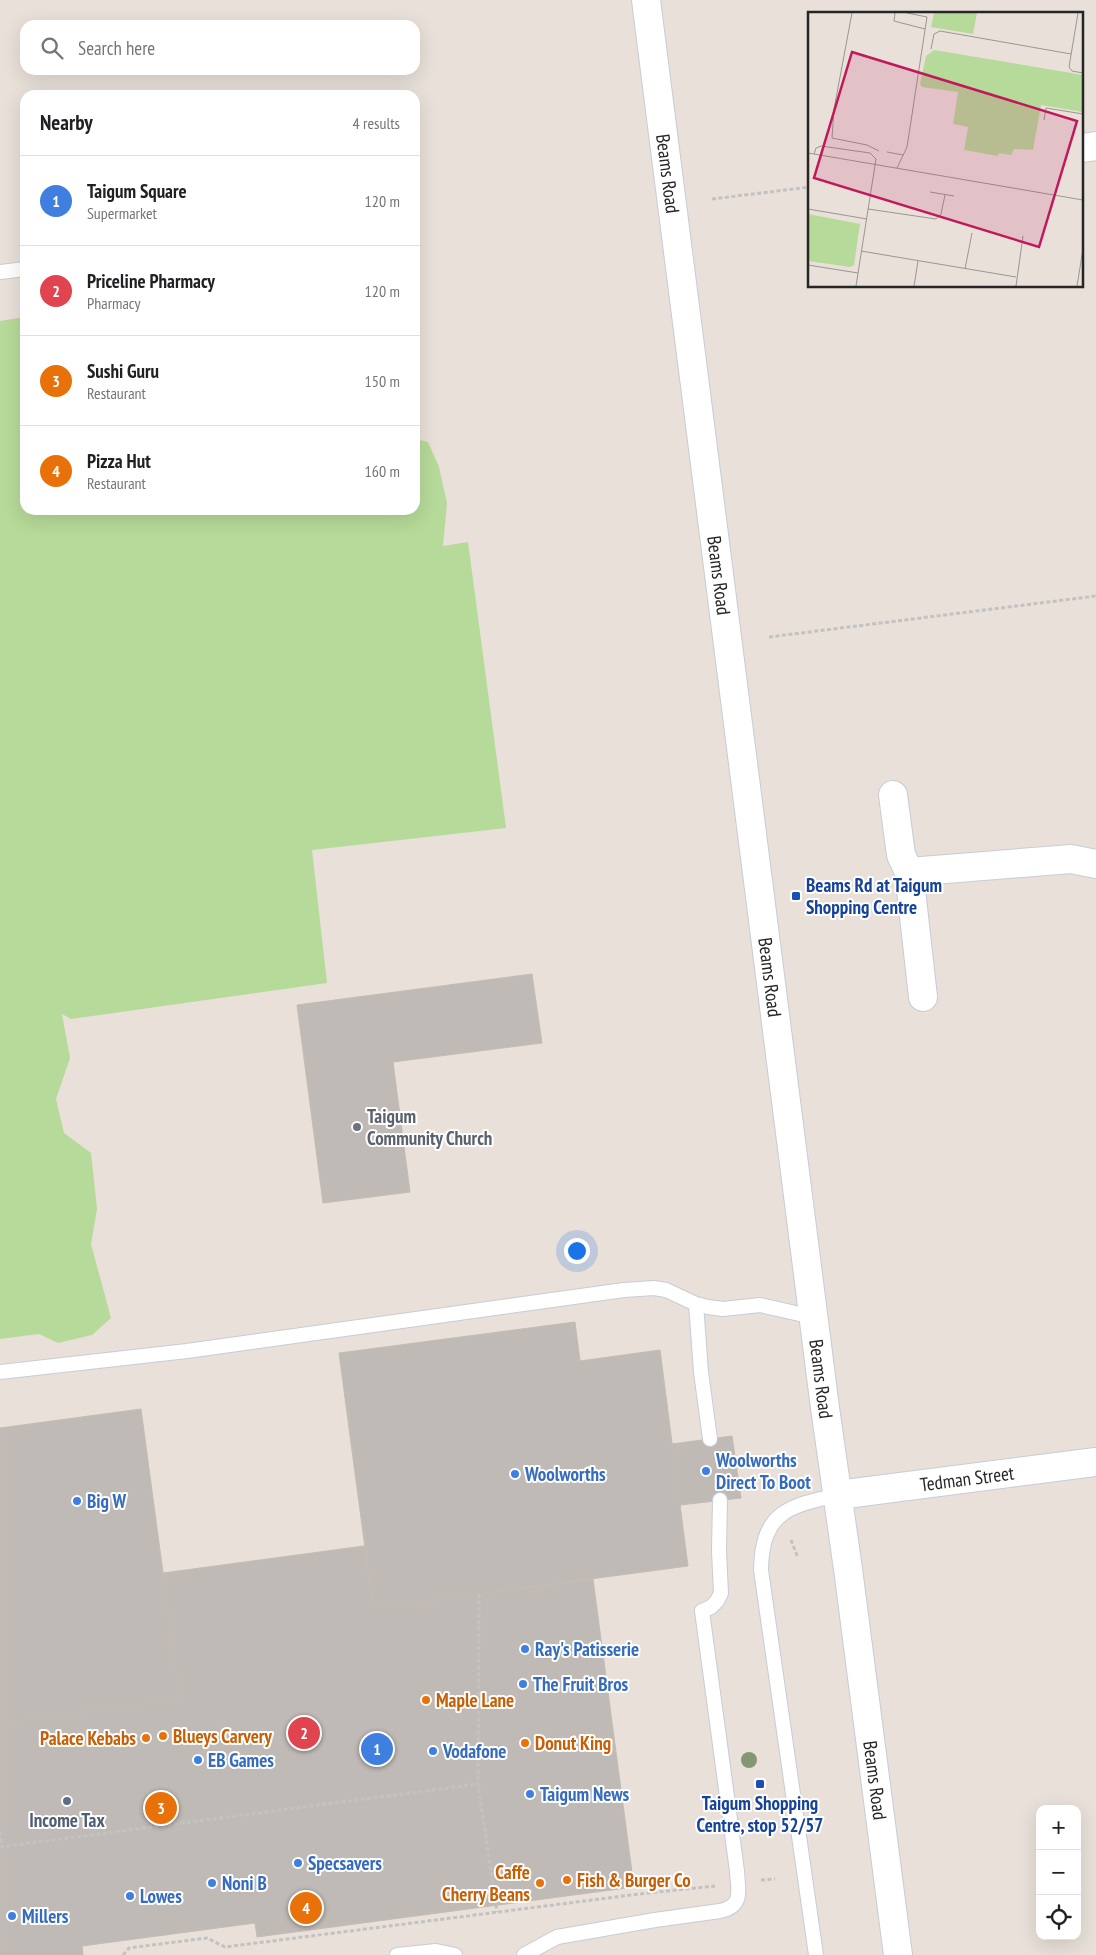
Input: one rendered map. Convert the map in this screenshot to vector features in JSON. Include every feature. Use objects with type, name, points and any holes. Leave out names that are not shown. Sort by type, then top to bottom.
[{"type":"main road","name":"Beams Road","points":[[646,0],[813,1317],[898,1955]]},
{"type":"main road","points":[[893,795],[901,855],[909,872],[923,997]]},
{"type":"main road","points":[[909,872],[1071,859],[1096,864]]},
{"type":"main road","name":"Tedman Street","points":[[838,1495],[1096,1462]]},
{"type":"lane","points":[[0,272],[20,270]]},
{"type":"lane","points":[[0,1372],[196,1350],[624,1290],[654,1288],[666,1290],[696,1304],[723,1308],[760,1305],[813,1317]]},
{"type":"lane","points":[[696,1304],[700,1372],[710,1439]]},
{"type":"lane","points":[[816,1955],[761,1570],[762,1552],[768,1529],[781,1515],[804,1502],[838,1495]]},
{"type":"lane","points":[[524,1955],[556,1937],[729,1908],[738,1898],[738,1883],[702,1611],[711,1608],[721,1593],[719,1551],[720,1500]]},
{"type":"lane","points":[[397,1955],[436,1951],[455,1955]]},
{"type":"path","points":[[712,199],[808,187]]},
{"type":"path","points":[[769,636],[1096,596]]},
{"type":"path","points":[[788,1532],[798,1558]]},
{"type":"path","points":[[478,1594],[478,1784],[497,1912]]},
{"type":"path","points":[[0,1832],[1,1846],[478,1784]]},
{"type":"path","points":[[123,1955],[130,1948],[207,1938],[224,1947],[775,1879]]},
{"type":"green space","points":[[20,318],[20,515],[420,515],[420,440],[428,442],[439,467],[447,503],[443,546],[468,542],[506,828],[312,850],[327,983],[71,1019],[62,1014],[70,1058],[56,1099],[64,1133],[91,1153],[97,1209],[91,1244],[111,1318],[92,1335],[58,1343],[39,1334],[0,1339],[0,321]]},
{"type":"building","name":"Taigum Community Church","points":[[532,974],[542,1043],[393,1062],[410,1192],[323,1203],[297,1005]]},
{"type":"building","name":"Woolworths","points":[[575,1322],[580,1361],[660,1350],[688,1566],[373,1608],[339,1353]]},
{"type":"building","name":"Big W","points":[[141,1409],[180,1699],[0,1723],[0,1428]]},
{"type":"building","name":"Woolworths Direct To Boot","points":[[732,1436],[741,1498],[680,1505],[672,1444]]},
{"type":"building","points":[[364,1546],[373,1608],[593,1579],[634,1887],[257,1937],[255,1923],[82,1946],[83,1955],[0,1955],[0,1723],[180,1699],[163,1573]]},
{"type":"place","name":"Beams Rd at Taigum Shopping Centre","points":[[796,896]]},
{"type":"place","name":"Taigum Community Church","points":[[357,1127]]},
{"type":"place","name":"Woolworths Direct To Boot","points":[[706,1471]]},
{"type":"place","name":"Woolworths","points":[[515,1474]]},
{"type":"place","name":"Big W","points":[[77,1501]]},
{"type":"place","name":"Ray's Patisserie","points":[[525,1649]]},
{"type":"place","name":"The Fruit Bros","points":[[523,1684]]},
{"type":"place","name":"Maple Lane","points":[[426,1700]]},
{"type":"place","name":"Priceline Pharmacy","points":[[304,1733]]},
{"type":"place","name":"Blueys Carvery","points":[[163,1736]]},
{"type":"place","name":"Palace Kebabs","points":[[146,1738]]},
{"type":"place","name":"Donut King","points":[[525,1743]]},
{"type":"place","name":"Taigum Square","points":[[377,1749]]},
{"type":"place","name":"Vodafone","points":[[433,1751]]},
{"type":"place","name":"EB Games","points":[[198,1760]]},
{"type":"place","name":"Taigum Shopping Centre, stop 52/57","points":[[760,1784]]},
{"type":"place","name":"Taigum News","points":[[530,1794]]},
{"type":"place","name":"Income Tax","points":[[67,1801]]},
{"type":"place","name":"Sushi Guru","points":[[161,1808]]},
{"type":"place","name":"Specsavers","points":[[298,1863]]},
{"type":"place","name":"Fish & Burger Co","points":[[567,1880]]},
{"type":"place","name":"Noni B","points":[[212,1883]]},
{"type":"place","name":"Caffe Cherry Beans","points":[[540,1883]]},
{"type":"place","name":"Lowes","points":[[130,1896]]},
{"type":"place","name":"Pizza Hut","points":[[306,1908]]},
{"type":"place","name":"Millers","points":[[12,1916]]}]
